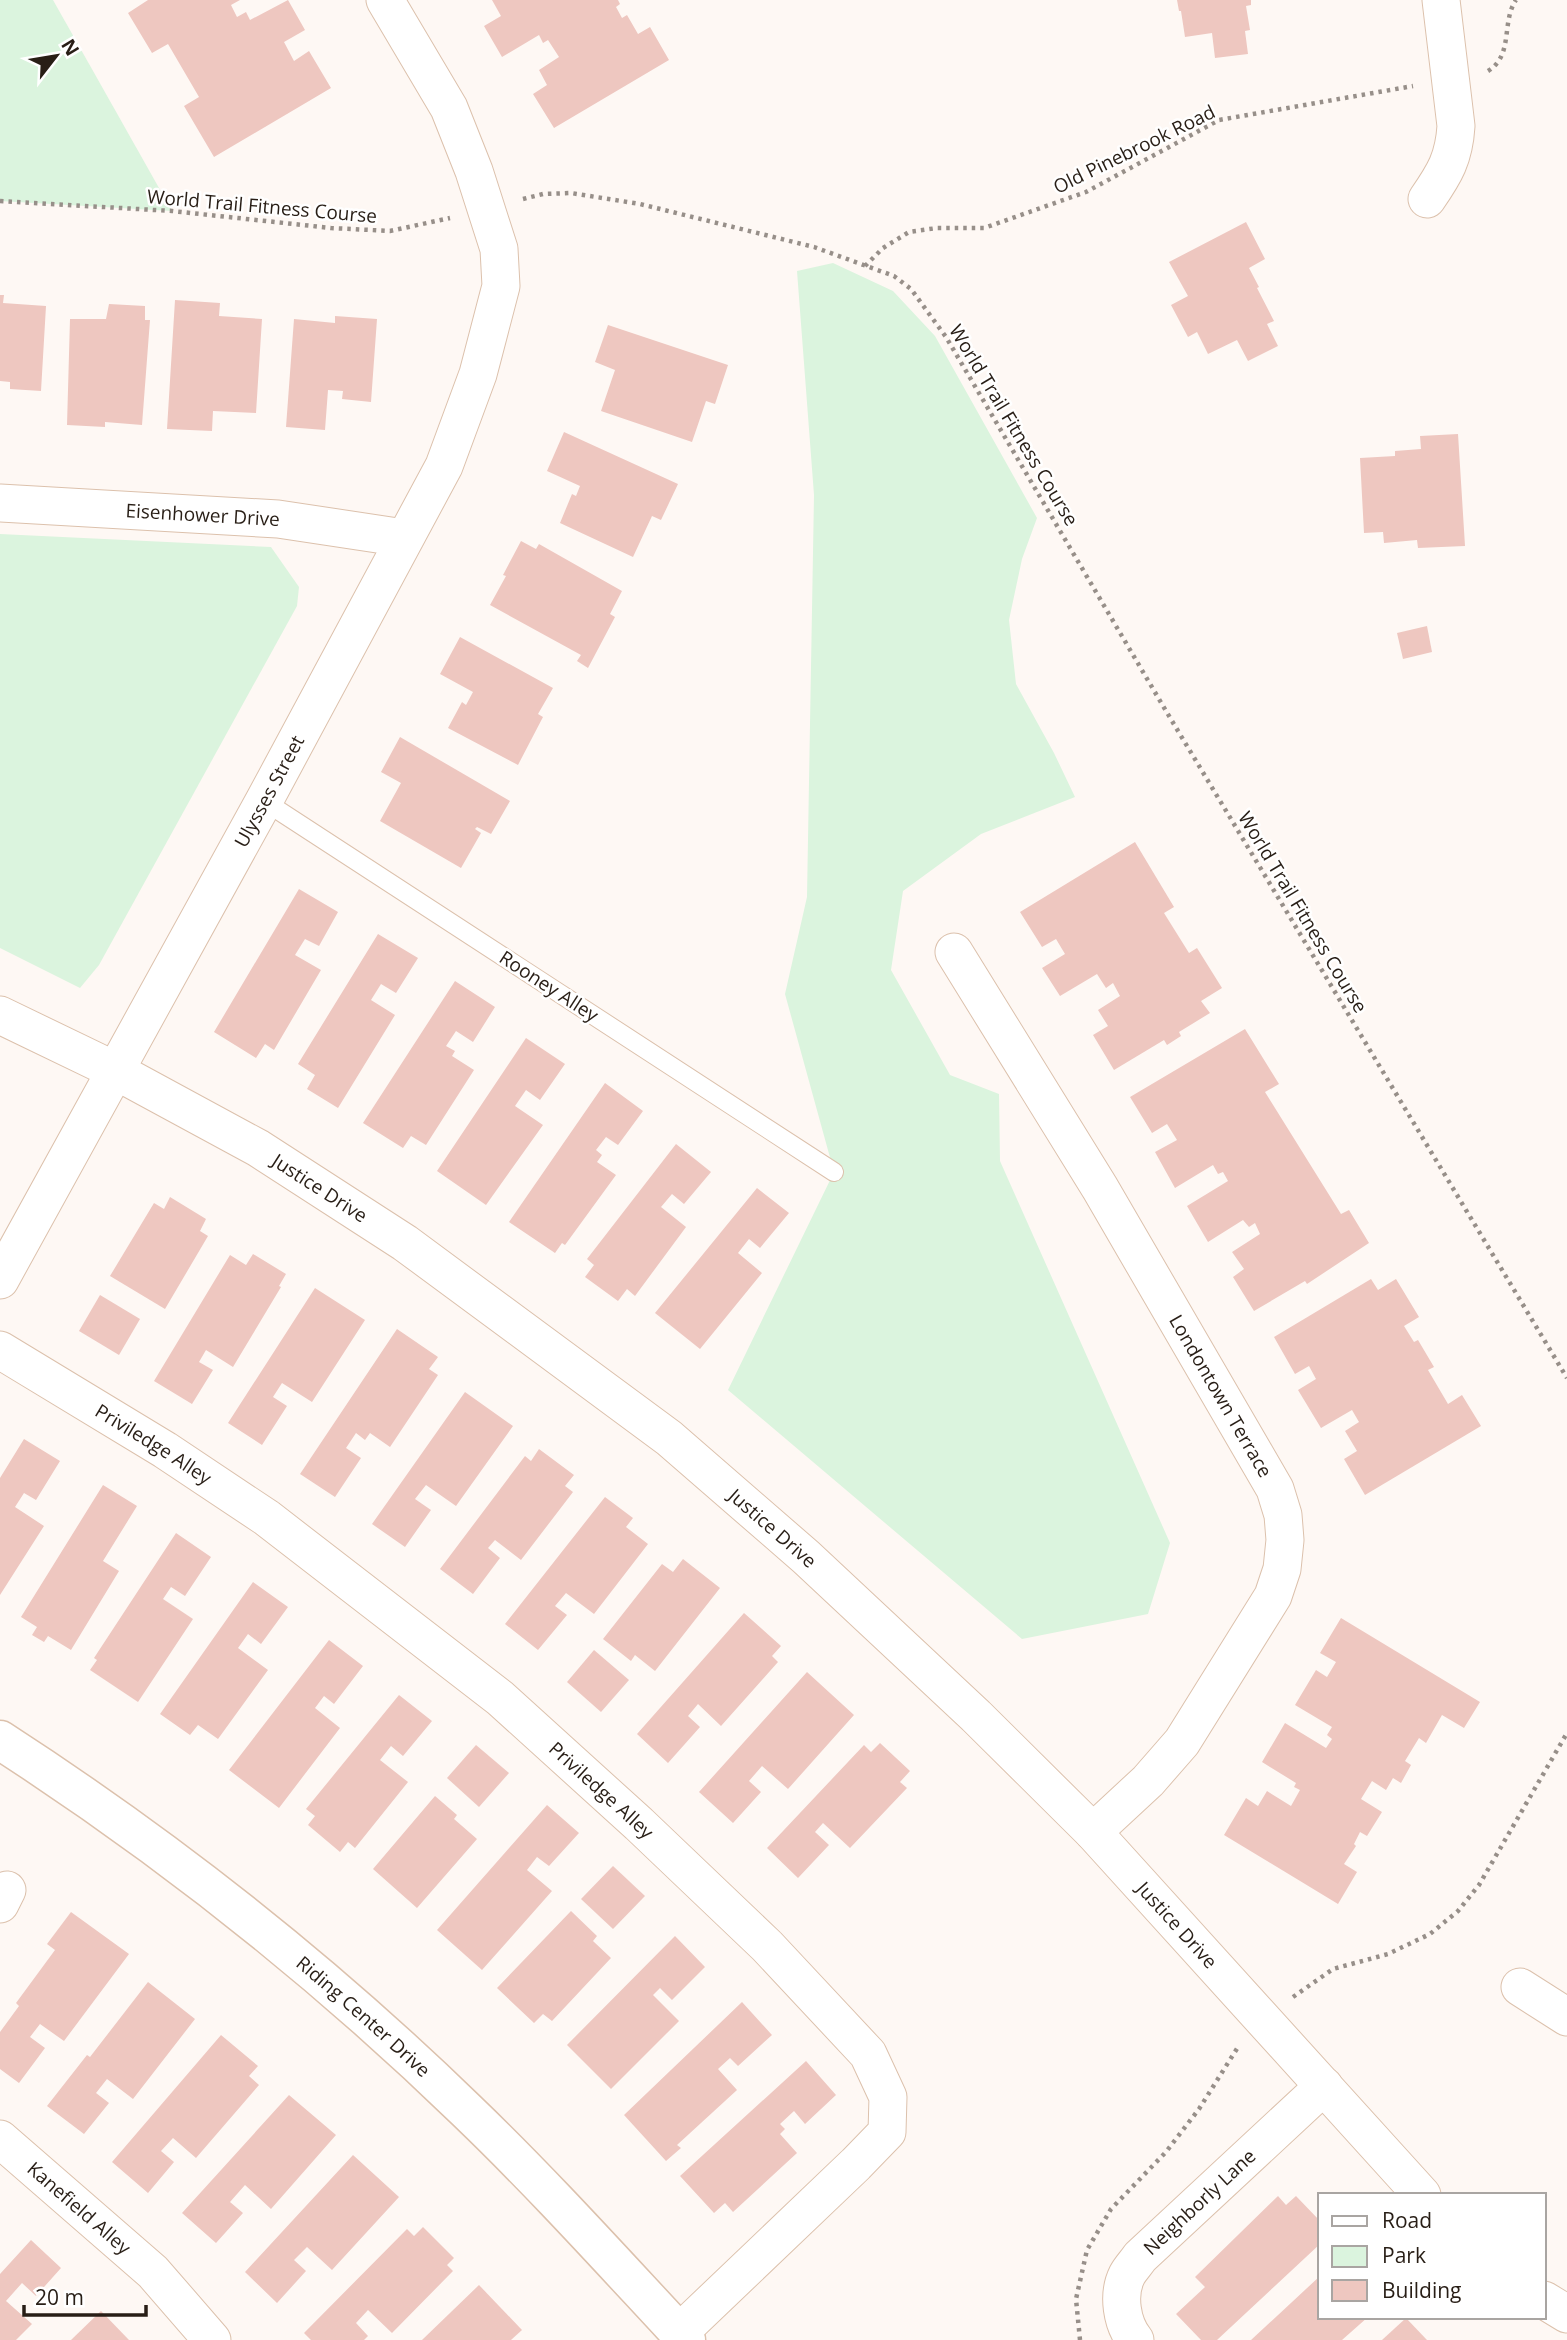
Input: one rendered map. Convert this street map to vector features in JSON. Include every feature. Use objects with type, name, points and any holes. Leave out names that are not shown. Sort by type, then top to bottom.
[{"type":"street","name":"Ulysses Street","points":[[0,1280],[264,801],[444,466],[478,374],[501,286],[499,249],[449,108],[384,0]]},
{"type":"street","points":[[1427,199],[1451,161],[1455,145],[1456,126],[1441,0]]},
{"type":"street","name":"Eisenhower Drive","points":[[0,503],[278,519],[404,538]]},
{"type":"street","name":"Londontown Terrace","points":[[954,952],[1100,1188],[1241,1427],[1276,1489],[1283,1515],[1285,1540],[1282,1569],[1273,1596],[1182,1742],[1148,1781],[1093,1832]]},
{"type":"street","name":"Justice Drive","points":[[0,1015],[114,1070],[258,1148],[405,1242],[669,1438],[806,1557],[976,1716],[1093,1832],[1420,2193]]},
{"type":"street","name":"Priviledge Alley","points":[[0,1350],[165,1450],[267,1518],[500,1698],[639,1824],[767,1946],[868,2054],[888,2097],[887,2132],[682,2336]]},
{"type":"street","name":"Riding Center Drive","points":[[0,1740],[81,1792],[219,1894],[340,1993],[467,2110],[682,2336]]},
{"type":"street","points":[[1520,1987],[1567,2017]]},
{"type":"street","name":"Neighborly Lane","points":[[1135,2340],[1128,2332],[1121,2304],[1125,2277],[1140,2257],[1324,2086]]},
{"type":"street","name":"Kanefield Alley","points":[[0,2139],[153,2272],[212,2340]]},
{"type":"street","points":[[1546,2301],[1567,2314]]},
{"type":"lane","name":"Rooney Alley","points":[[264,801],[834,1172]]},
{"type":"path","points":[[1485,73],[1500,61],[1504,52],[1508,17],[1516,0]]},
{"type":"path","name":"Old Pinebrook Road","points":[[865,266],[883,248],[909,232],[937,228],[984,228],[1086,192],[1219,120],[1416,85]]},
{"type":"path","name":"World Trail Fitness Course","points":[[0,201],[172,211],[331,228],[390,231],[543,194],[571,193],[640,204],[790,240],[894,276],[911,289],[946,337],[1180,735],[1567,1378]]},
{"type":"path","points":[[1290,2000],[1333,1969],[1388,1954],[1430,1934],[1458,1912],[1479,1885],[1567,1733]]},
{"type":"path","points":[[1080,2340],[1076,2299],[1087,2249],[1111,2209],[1166,2152],[1199,2109],[1242,2040]]},
{"type":"green space","points":[[0,0],[53,0],[172,211],[0,201]]},
{"type":"green space","points":[[833,263],[893,291],[935,336],[1037,518],[1022,559],[1009,620],[1016,684],[1075,797],[981,834],[903,891],[891,970],[950,1075],[999,1094],[1000,1161],[1170,1543],[1148,1614],[1022,1639],[728,1390],[834,1172],[785,994],[807,897],[814,495],[797,271]]},
{"type":"green space","points":[[0,534],[271,547],[299,587],[297,606],[99,965],[80,988],[0,948]]},
{"type":"building","points":[[148,0],[240,0],[231,5],[237,17],[246,12],[250,20],[288,0],[305,30],[284,42],[294,61],[309,51],[331,88],[214,157],[184,106],[199,97],[168,44],[152,53],[128,13]]},
{"type":"building","points":[[492,0],[618,0],[620,4],[616,7],[622,18],[627,15],[638,34],[650,27],[669,60],[554,128],[533,94],[547,85],[539,70],[559,57],[548,40],[543,43],[539,35],[502,57],[484,26],[501,16]]},
{"type":"building","points":[[1177,0],[1251,0],[1251,5],[1246,6],[1250,30],[1245,31],[1248,54],[1215,58],[1212,33],[1185,37]]},
{"type":"building","points":[[1246,222],[1265,259],[1249,268],[1274,321],[1267,324],[1278,346],[1248,361],[1237,340],[1208,354],[1197,332],[1188,337],[1171,305],[1188,296],[1169,262]]},
{"type":"building","points":[[0,295],[4,295],[3,303],[46,306],[41,391],[10,389],[10,382],[0,381]]},
{"type":"building","points":[[175,300],[220,303],[219,316],[262,319],[256,413],[213,411],[212,431],[167,429]]},
{"type":"building","points":[[109,304],[145,306],[145,320],[150,320],[142,425],[105,422],[105,427],[67,425],[70,319],[106,319]]},
{"type":"building","points":[[335,316],[377,319],[371,402],[342,399],[343,391],[328,390],[325,430],[286,427],[294,319],[335,323]]},
{"type":"building","points":[[608,325],[728,365],[715,404],[706,401],[692,442],[601,411],[615,370],[595,362]]},
{"type":"building","points":[[564,432],[678,484],[661,520],[652,516],[633,557],[560,523],[572,494],[576,496],[580,486],[547,471]]},
{"type":"building","points":[[1458,434],[1465,546],[1418,548],[1417,540],[1384,543],[1383,532],[1364,533],[1360,458],[1395,456],[1395,451],[1421,449],[1420,436]]},
{"type":"building","points":[[521,541],[536,549],[539,544],[622,591],[610,614],[615,617],[588,668],[577,661],[581,655],[490,605]]},
{"type":"building","points":[[1427,626],[1432,652],[1403,659],[1397,633]]},
{"type":"building","points":[[460,637],[553,688],[538,714],[543,717],[518,765],[448,728],[462,702],[466,705],[473,692],[440,674]]},
{"type":"building","points":[[400,737],[510,801],[491,834],[477,827],[475,829],[481,833],[461,868],[380,821],[401,783],[381,772]]},
{"type":"building","points":[[1135,842],[1174,907],[1164,913],[1189,953],[1197,948],[1222,988],[1201,1001],[1210,1013],[1179,1032],[1181,1036],[1167,1045],[1164,1040],[1114,1070],[1093,1035],[1108,1026],[1098,1010],[1120,996],[1113,983],[1106,988],[1097,974],[1060,996],[1042,968],[1065,954],[1056,939],[1042,947],[1020,912]]},
{"type":"building","points":[[299,889],[338,912],[319,946],[305,939],[295,955],[321,970],[274,1050],[265,1044],[256,1058],[214,1032]]},
{"type":"building","points":[[378,934],[418,958],[396,993],[381,984],[371,1000],[395,1015],[338,1108],[307,1089],[315,1075],[298,1064]]},
{"type":"building","points":[[455,981],[495,1007],[473,1042],[456,1031],[446,1046],[455,1051],[452,1056],[474,1070],[426,1145],[411,1136],[403,1148],[363,1123]]},
{"type":"building","points":[[1245,1029],[1279,1084],[1265,1092],[1341,1214],[1349,1210],[1369,1243],[1307,1284],[1305,1281],[1254,1311],[1233,1277],[1244,1269],[1232,1252],[1260,1234],[1255,1223],[1249,1227],[1243,1220],[1208,1242],[1187,1206],[1228,1181],[1223,1172],[1218,1174],[1213,1165],[1175,1188],[1155,1152],[1177,1140],[1167,1124],[1152,1133],[1130,1097]]},
{"type":"building","points":[[526,1038],[565,1064],[540,1100],[526,1090],[515,1106],[543,1125],[486,1205],[437,1171]]},
{"type":"building","points":[[605,1083],[643,1111],[618,1145],[606,1137],[596,1150],[602,1155],[597,1162],[616,1175],[565,1245],[562,1243],[555,1253],[509,1222]]},
{"type":"building","points":[[676,1144],[711,1172],[684,1204],[672,1194],[661,1207],[686,1227],[635,1296],[627,1289],[618,1301],[585,1277],[594,1265],[587,1259]]},
{"type":"building","points":[[757,1188],[789,1213],[760,1248],[749,1239],[738,1253],[762,1273],[700,1349],[655,1313]]},
{"type":"building","points":[[170,1197],[206,1219],[200,1231],[208,1236],[165,1309],[110,1276],[154,1203],[164,1209]]},
{"type":"building","points":[[253,1254],[286,1274],[279,1286],[281,1287],[233,1367],[206,1350],[199,1362],[213,1370],[192,1404],[154,1381],[230,1255],[246,1265]]},
{"type":"building","points":[[1371,1279],[1378,1290],[1396,1279],[1419,1317],[1404,1326],[1414,1342],[1418,1340],[1434,1367],[1428,1370],[1448,1404],[1462,1395],[1481,1426],[1365,1495],[1344,1459],[1357,1451],[1345,1431],[1359,1422],[1352,1410],[1321,1428],[1298,1390],[1316,1379],[1309,1366],[1295,1374],[1274,1337]]},
{"type":"building","points":[[315,1288],[365,1320],[312,1402],[282,1383],[273,1397],[287,1406],[262,1445],[228,1423]]},
{"type":"building","points":[[100,1295],[140,1319],[119,1355],[79,1331]]},
{"type":"building","points":[[397,1329],[438,1357],[429,1369],[438,1375],[390,1447],[370,1433],[365,1440],[356,1433],[346,1448],[361,1458],[335,1497],[300,1474]]},
{"type":"building","points":[[465,1392],[513,1426],[456,1506],[426,1485],[415,1499],[431,1510],[405,1547],[372,1524]]},
{"type":"building","points":[[24,1439],[60,1461],[36,1500],[24,1493],[15,1507],[44,1526],[0,1595],[0,1478]]},
{"type":"building","points":[[539,1449],[574,1475],[565,1486],[573,1492],[521,1560],[495,1540],[488,1548],[500,1558],[473,1594],[440,1569],[525,1456],[531,1461]]},
{"type":"building","points":[[103,1485],[137,1506],[103,1561],[119,1571],[71,1650],[48,1636],[44,1642],[32,1635],[37,1627],[21,1617]]},
{"type":"building","points":[[605,1497],[633,1518],[626,1527],[648,1544],[594,1614],[566,1593],[555,1606],[567,1615],[538,1650],[505,1624]]},
{"type":"building","points":[[176,1533],[211,1557],[185,1596],[171,1587],[163,1599],[193,1619],[138,1702],[90,1670],[97,1660],[94,1658]]},
{"type":"building","points":[[683,1559],[720,1588],[655,1671],[635,1655],[631,1661],[603,1639],[662,1564],[673,1572]]},
{"type":"building","points":[[253,1582],[288,1607],[261,1644],[248,1634],[238,1648],[268,1670],[218,1739],[198,1725],[190,1735],[160,1714]]},
{"type":"building","points":[[744,1613],[781,1646],[772,1656],[778,1662],[721,1726],[698,1704],[688,1716],[700,1727],[668,1763],[637,1734]]},
{"type":"building","points":[[1341,1618],[1480,1702],[1464,1728],[1442,1715],[1426,1743],[1419,1738],[1405,1761],[1411,1765],[1401,1783],[1393,1778],[1386,1790],[1372,1781],[1361,1799],[1382,1812],[1367,1836],[1360,1832],[1354,1844],[1356,1846],[1344,1864],[1357,1872],[1338,1904],[1224,1835],[1246,1798],[1258,1806],[1267,1791],[1291,1806],[1300,1790],[1294,1787],[1296,1783],[1262,1762],[1285,1723],[1326,1748],[1332,1739],[1327,1735],[1332,1727],[1295,1705],[1316,1670],[1327,1677],[1336,1662],[1320,1653]]},
{"type":"building","points":[[329,1640],[363,1666],[334,1704],[324,1696],[315,1708],[340,1728],[279,1808],[229,1770]]},
{"type":"building","points":[[594,1650],[629,1680],[601,1712],[567,1682]]},
{"type":"building","points":[[807,1672],[854,1715],[788,1789],[762,1766],[749,1781],[761,1792],[733,1823],[699,1792]]},
{"type":"building","points":[[399,1695],[432,1721],[403,1756],[391,1746],[380,1760],[408,1782],[355,1848],[348,1842],[340,1852],[308,1825],[315,1816],[306,1809]]},
{"type":"building","points":[[880,1743],[910,1771],[900,1782],[907,1788],[850,1848],[823,1823],[815,1832],[829,1845],[798,1878],[767,1848],[864,1745],[871,1752]]},
{"type":"building","points":[[476,1745],[509,1773],[479,1807],[447,1778]]},
{"type":"building","points":[[435,1796],[457,1815],[454,1819],[477,1839],[417,1908],[373,1869]]},
{"type":"building","points":[[547,1805],[579,1833],[549,1866],[537,1857],[527,1870],[552,1891],[482,1970],[437,1930]]},
{"type":"building","points":[[613,1866],[645,1896],[613,1929],[581,1899]]},
{"type":"building","points":[[571,1911],[597,1936],[593,1941],[611,1958],[552,2021],[543,2014],[534,2023],[497,1988]]},
{"type":"building","points":[[71,1912],[129,1954],[64,2041],[40,2024],[30,2037],[45,2048],[19,2083],[0,2069],[0,2032],[19,2006],[16,2003],[55,1950],[47,1944]]},
{"type":"building","points":[[675,1936],[705,1967],[672,2000],[660,1988],[653,1995],[679,2021],[611,2089],[567,2045]]},
{"type":"building","points":[[148,1982],[195,2019],[133,2099],[107,2079],[96,2093],[109,2103],[84,2134],[47,2106],[87,2055],[90,2057]]},
{"type":"building","points":[[742,2002],[772,2035],[738,2066],[730,2058],[718,2069],[737,2090],[677,2145],[681,2148],[666,2161],[624,2115]]},
{"type":"building","points":[[221,2035],[258,2066],[249,2076],[259,2085],[196,2158],[173,2138],[161,2151],[174,2162],[148,2193],[112,2162]]},
{"type":"building","points":[[806,2061],[836,2095],[805,2124],[794,2111],[780,2124],[785,2129],[780,2134],[797,2153],[733,2212],[725,2203],[714,2213],[680,2176]]},
{"type":"building","points":[[289,2095],[336,2135],[271,2209],[245,2185],[230,2202],[243,2213],[216,2243],[182,2213]]},
{"type":"building","points":[[353,2155],[399,2197],[332,2270],[307,2247],[294,2260],[306,2271],[277,2303],[245,2272]]},
{"type":"building","points":[[1278,2196],[1286,2205],[1296,2196],[1318,2219],[1318,2246],[1217,2340],[1201,2340],[1176,2314],[1205,2287],[1195,2277]]},
{"type":"building","points":[[423,2227],[454,2258],[447,2265],[453,2271],[392,2333],[368,2310],[356,2323],[368,2336],[364,2340],[311,2340],[304,2333],[407,2229],[414,2236]]},
{"type":"building","points":[[31,2240],[61,2268],[36,2296],[22,2283],[6,2301],[32,2324],[16,2340],[0,2340],[0,2274]]},
{"type":"building","points":[[1318,2278],[1318,2319],[1366,2319],[1342,2340],[1251,2340]]},
{"type":"building","points":[[479,2285],[522,2330],[511,2340],[422,2340]]},
{"type":"building","points":[[101,2311],[129,2340],[71,2340]]},
{"type":"building","points":[[1407,2319],[1427,2340],[1382,2340]]}]
